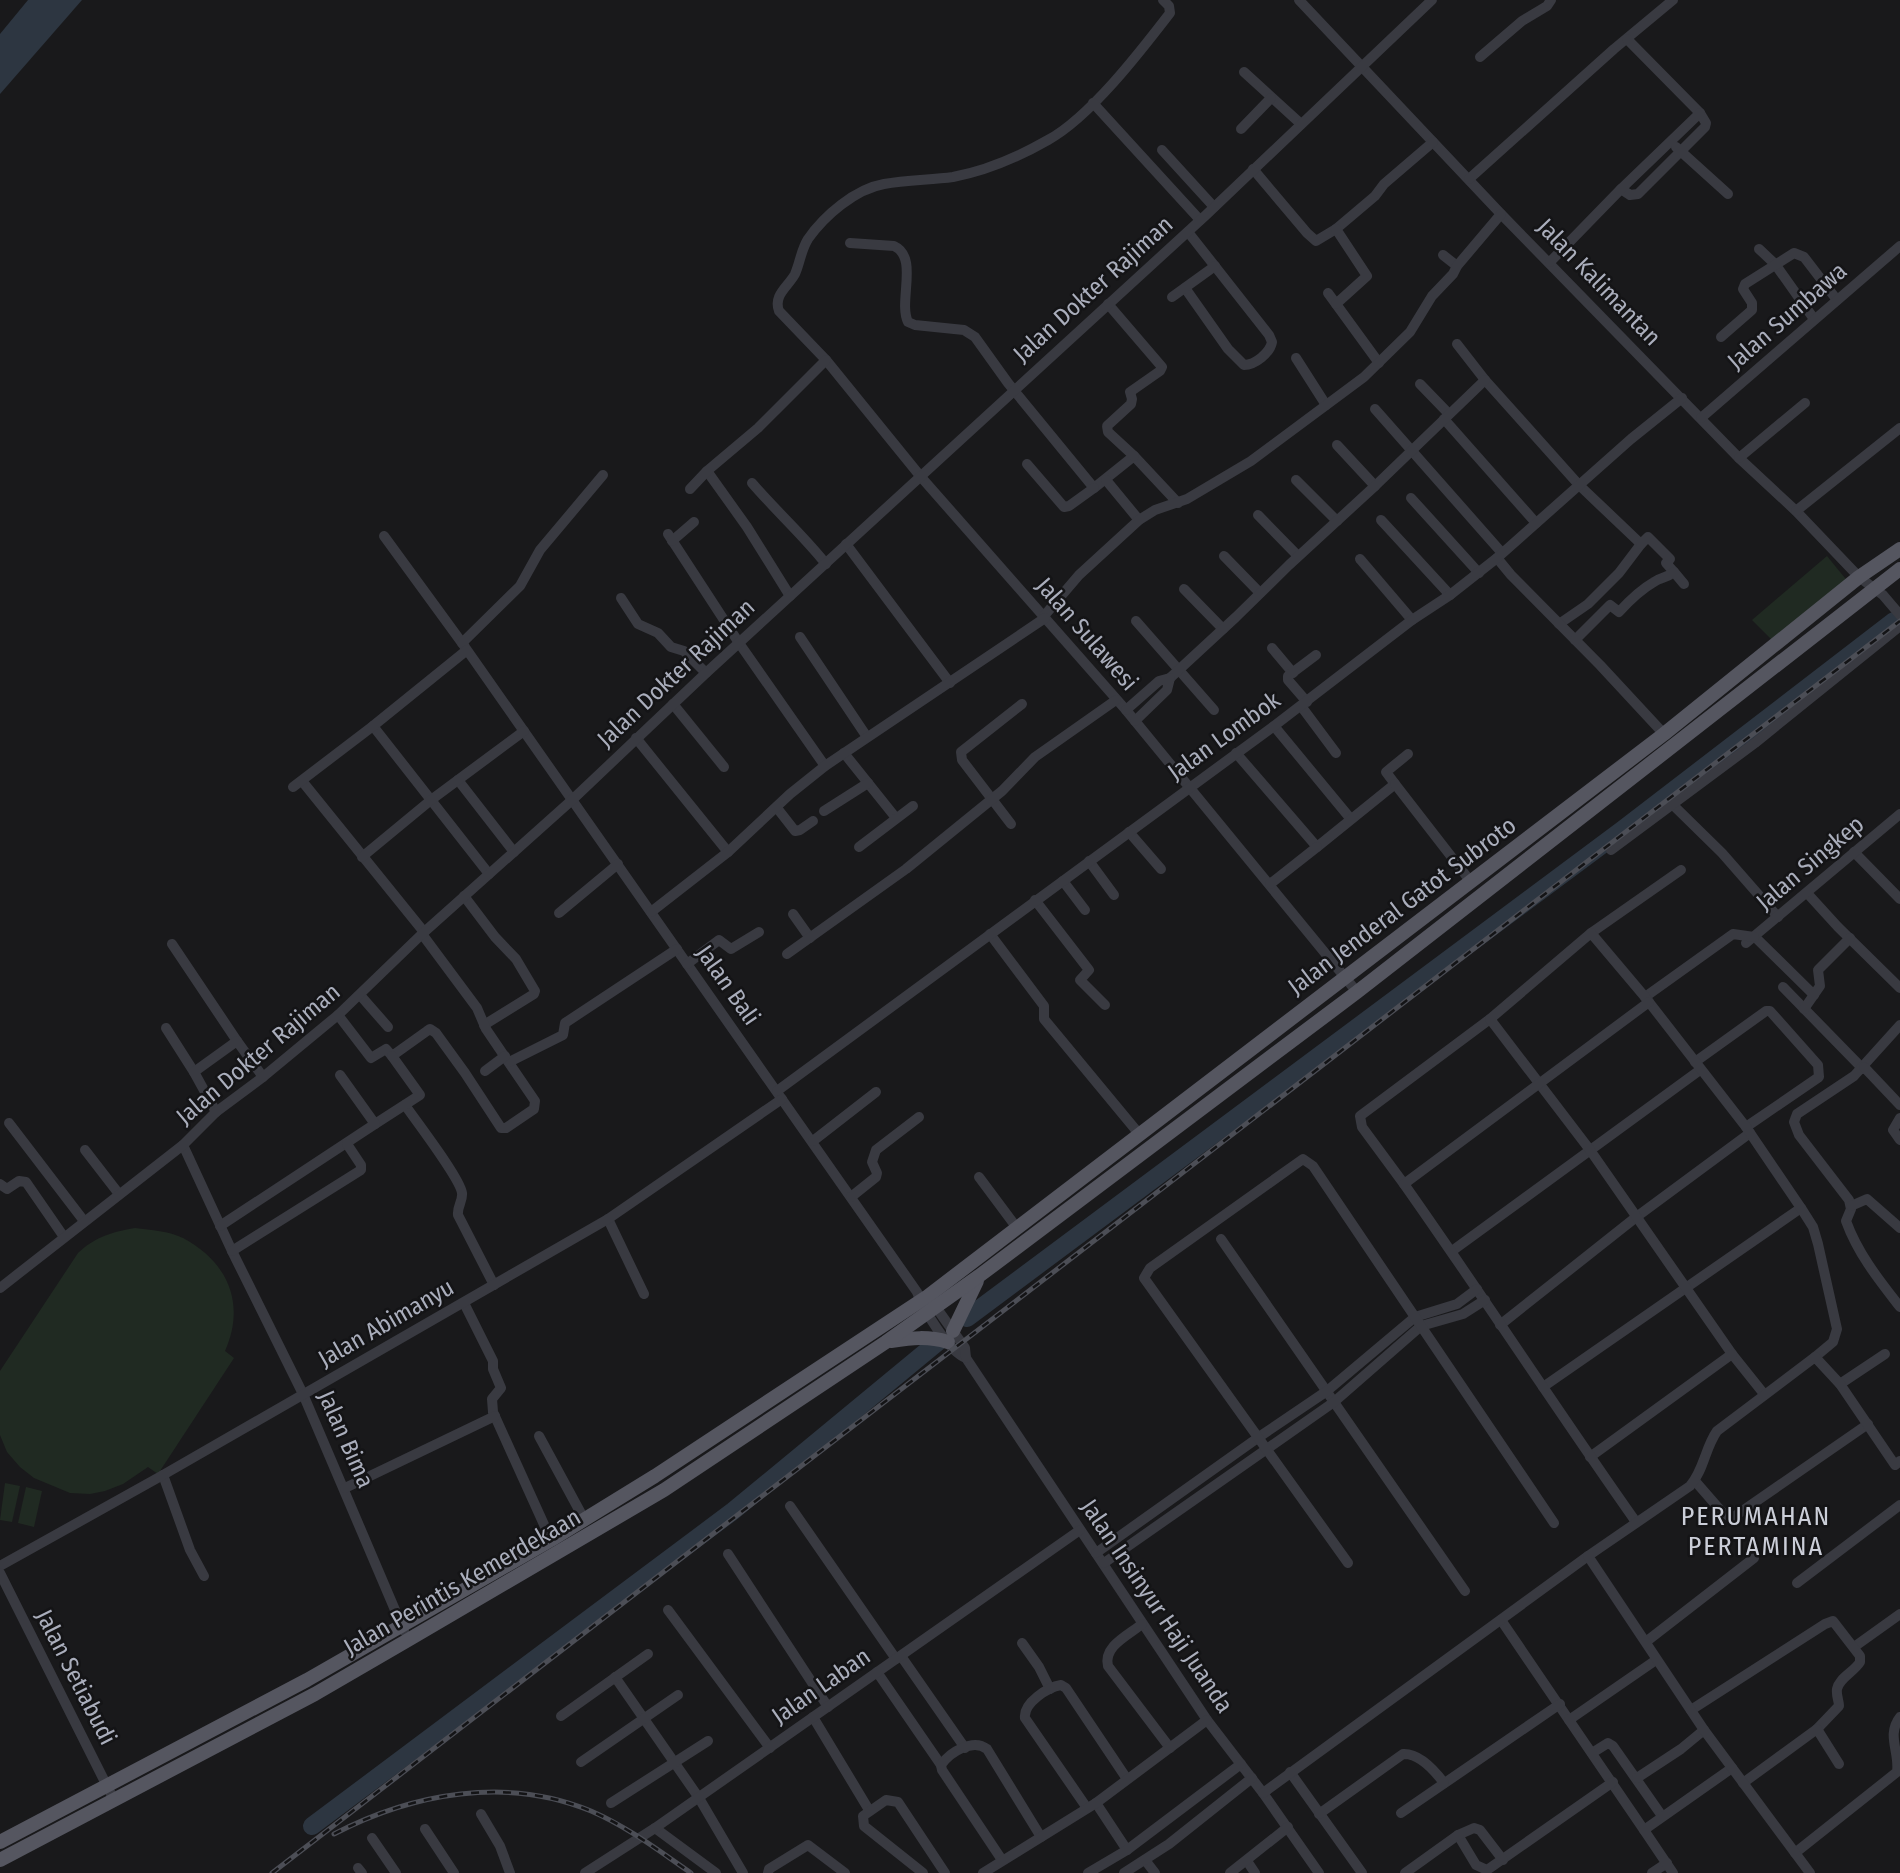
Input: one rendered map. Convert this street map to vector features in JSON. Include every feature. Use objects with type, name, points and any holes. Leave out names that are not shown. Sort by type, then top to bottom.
[{"type":"main road","name":"Jalan Jenderal Gatot Subroto","points":[[926,1302],[1017,1228],[1664,734],[1859,577],[1900,549]]},
{"type":"main road","name":"Jalan Jenderal Gatot Subroto","points":[[926,1302],[979,1276],[1357,992],[1900,569]]},
{"type":"main road","points":[[886,1342],[951,1337],[979,1276]]},
{"type":"main road","name":"Jalan Perintis Kemerdekaan","points":[[0,1842],[307,1680],[405,1633],[664,1490],[886,1342],[926,1302]]},
{"type":"main road","name":"Jalan Perintis Kemerdekaan","points":[[0,1860],[315,1694],[405,1633],[926,1302]]},
{"type":"main road","points":[[655,1476],[664,1490]]},
{"type":"street","points":[[1163,0],[1169,6],[1170,13],[1093,103],[1200,220]]},
{"type":"street","name":"Jalan Kalimantan","points":[[1299,0],[1501,214],[1739,458],[1900,615]]},
{"type":"street","name":"Jalan Dokter Rajiman","points":[[0,1288],[183,1145],[216,1112],[338,1015],[423,933],[572,800],[706,673],[1188,232],[1432,0]]},
{"type":"street","points":[[1480,57],[1522,21],[1547,6],[1551,0]]},
{"type":"street","points":[[1469,179],[1673,0]]},
{"type":"street","points":[[1621,189],[1630,195],[1638,194],[1706,123],[1700,113],[1627,39]]},
{"type":"street","points":[[1244,72],[1301,124]]},
{"type":"street","points":[[1241,129],[1271,98]]},
{"type":"street","name":"Jalan Sulawesi","points":[[1093,103],[1068,128],[999,163],[953,177],[881,184],[855,196],[839,207],[805,242],[794,274],[777,302],[779,311],[826,360],[921,477],[1126,710],[1357,992]]},
{"type":"street","points":[[1550,262],[1700,113]]},
{"type":"street","points":[[1670,141],[1728,194]]},
{"type":"street","points":[[1253,169],[1313,240],[1319,241],[1375,196],[1384,184],[1433,142]]},
{"type":"street","points":[[1162,150],[1214,207]]},
{"type":"street","points":[[651,912],[728,852],[790,794],[825,766],[1044,617],[1079,575],[1139,520],[1155,510],[1178,503],[1251,461],[1347,391],[1410,332],[1432,296],[1501,214]]},
{"type":"street","points":[[1336,229],[1367,276],[1336,304]]},
{"type":"street","points":[[1185,288],[1244,365],[1251,365],[1268,351],[1272,342],[1188,232]]},
{"type":"street","points":[[850,243],[894,246],[900,249],[905,255],[907,268],[904,315],[908,323],[915,326],[964,330],[975,337],[1014,390],[1094,488]]},
{"type":"street","name":"Jalan Sumbawa","points":[[1701,418],[1900,246]]},
{"type":"street","points":[[1759,249],[1775,264],[1814,319]]},
{"type":"street","points":[[1721,337],[1752,310],[1752,303],[1743,289],[1745,284],[1794,253],[1801,254],[1837,300]]},
{"type":"street","points":[[1443,255],[1457,266]]},
{"type":"street","points":[[1172,297],[1215,266]]},
{"type":"street","points":[[1328,293],[1379,363]]},
{"type":"street","points":[[1108,304],[1162,367],[1130,392],[1131,404],[1107,426],[1108,432],[1178,503]]},
{"type":"street","points":[[1457,344],[1485,380],[1580,485],[1641,544]]},
{"type":"street","points":[[1296,358],[1326,405]]},
{"type":"street","points":[[690,489],[758,428],[826,360]]},
{"type":"street","points":[[1126,710],[1159,681],[1174,674],[1223,629],[1485,380]]},
{"type":"street","points":[[1420,384],[1536,523]]},
{"type":"street","name":"Jalan Lombok","points":[[780,1095],[1035,900],[1479,573],[1682,398]]},
{"type":"street","points":[[1739,458],[1805,403]]},
{"type":"street","points":[[1375,409],[1499,555],[1511,575],[1664,734]]},
{"type":"street","points":[[1796,512],[1900,428]]},
{"type":"street","points":[[1337,446],[1375,486]]},
{"type":"street","points":[[1027,464],[1063,507],[1069,506],[1106,480],[1134,456]]},
{"type":"street","points":[[707,471],[747,527],[790,596]]},
{"type":"street","points":[[392,1056],[430,1030],[436,1033],[502,1129],[536,1106],[484,1025],[477,1008],[423,933],[362,857],[298,784],[373,726],[464,647],[520,586],[540,550],[603,475]]},
{"type":"street","points":[[1106,480],[1139,520]]},
{"type":"street","points":[[1296,480],[1337,521]]},
{"type":"street","points":[[752,483],[826,564]]},
{"type":"street","points":[[1411,498],[1479,573]]},
{"type":"street","points":[[1258,515],[1298,556]]},
{"type":"street","points":[[1381,520],[1450,595]]},
{"type":"street","points":[[694,522],[670,538],[825,766]]},
{"type":"street","name":"Jalan Bali","points":[[384,536],[926,1302]]},
{"type":"street","points":[[1559,624],[1588,604],[1619,573],[1648,537],[1670,559],[1666,563],[1684,584]]},
{"type":"street","points":[[846,544],[950,683]]},
{"type":"street","points":[[1224,556],[1260,593]]},
{"type":"street","points":[[1360,559],[1412,620]]},
{"type":"street","points":[[1575,640],[1610,605],[1619,612],[1649,585],[1674,572]]},
{"type":"street","points":[[1184,589],[1223,629]]},
{"type":"street","points":[[621,598],[638,624],[659,634],[671,647],[684,651],[706,673]]},
{"type":"street","points":[[1136,621],[1174,674],[1214,710]]},
{"type":"street","points":[[1611,850],[1755,743],[1900,626]]},
{"type":"street","points":[[800,637],[867,737]]},
{"type":"street","points":[[1272,648],[1293,673]]},
{"type":"street","points":[[1316,655],[1288,677],[1288,680],[1336,753]]},
{"type":"street","points":[[1135,721],[1167,690],[1174,674]]},
{"type":"street","points":[[786,954],[906,869],[993,799],[1035,757],[1116,699]]},
{"type":"street","points":[[673,704],[724,766]]},
{"type":"street","points":[[1011,824],[962,760],[961,752],[1022,704]]},
{"type":"street","points":[[373,726],[489,874]]},
{"type":"street","points":[[1274,726],[1350,818]]},
{"type":"street","points":[[362,857],[431,800],[524,731]]},
{"type":"street","points":[[636,738],[728,852]]},
{"type":"street","points":[[1236,752],[1317,847]]},
{"type":"street","points":[[844,753],[896,818]]},
{"type":"street","points":[[1409,754],[1386,772],[1471,882]]},
{"type":"street","points":[[458,780],[514,852]]},
{"type":"street","points":[[824,811],[868,783]]},
{"type":"street","points":[[1270,884],[1395,784]]},
{"type":"street","points":[[1672,804],[1722,853],[1778,917]]},
{"type":"street","points":[[859,846],[913,806]]},
{"type":"street","points":[[777,808],[795,831],[813,821]]},
{"type":"street","name":"Jalan Singkep","points":[[1751,939],[1900,814]]},
{"type":"street","points":[[1129,832],[1161,869]]},
{"type":"street","points":[[1854,852],[1899,897]]},
{"type":"street","points":[[1089,861],[1114,895]]},
{"type":"street","points":[[559,913],[618,864]]},
{"type":"street","points":[[1636,1522],[1478,1289],[1362,1127],[1360,1116],[1490,1018],[1591,933],[1681,870]]},
{"type":"street","points":[[1063,881],[1085,910]]},
{"type":"street","points":[[1807,893],[1900,988]]},
{"type":"street","points":[[464,896],[495,937],[516,958],[535,991],[533,995],[484,1025]]},
{"type":"street","points":[[1035,900],[1089,970],[1080,980],[1105,1005]]},
{"type":"street","points":[[793,914],[810,938]]},
{"type":"street","points":[[687,964],[719,940],[731,949],[759,932]]},
{"type":"street","points":[[1263,1793],[1695,1481],[1717,1431],[1833,1342],[1837,1329],[1813,1227],[1748,1130],[1591,933]]},
{"type":"street","points":[[990,934],[1044,1006],[1044,1019],[1140,1135]]},
{"type":"street","points":[[1404,1184],[1733,934],[1751,939],[1814,995]]},
{"type":"street","points":[[1804,1009],[1820,986],[1818,970],[1850,938]]},
{"type":"street","points":[[172,944],[263,1077]]},
{"type":"street","points":[[485,1071],[563,1035],[565,1023],[677,949]]},
{"type":"street","points":[[1783,987],[1900,1105]]},
{"type":"street","points":[[360,995],[388,1027]]},
{"type":"street","points":[[1451,1251],[1590,1150],[1766,1011],[1770,1011],[1818,1065],[1819,1077],[1500,1325]]},
{"type":"street","points":[[220,1226],[419,1096],[386,1049],[371,1058],[338,1015]]},
{"type":"street","points":[[1490,1018],[1590,1150],[1635,1218],[1688,1288],[1732,1354],[1764,1394]]},
{"type":"street","points":[[1851,1206],[1799,1135],[1794,1122],[1797,1114],[1863,1068],[1900,1025]]},
{"type":"street","points":[[166,1028],[216,1112]]},
{"type":"street","points":[[194,1072],[237,1041]]},
{"type":"street","points":[[340,1076],[375,1124]]},
{"type":"street","points":[[813,1142],[876,1092]]},
{"type":"street","name":"Jalan Abimanyu","points":[[0,1566],[608,1219],[780,1095]]},
{"type":"street","points":[[405,1105],[435,1146],[460,1188],[462,1197],[457,1209],[458,1214],[494,1285]]},
{"type":"street","points":[[851,1196],[876,1177],[872,1162],[876,1150],[919,1117]]},
{"type":"street","points":[[1900,1118],[1893,1130],[1900,1140]]},
{"type":"street","points":[[9,1123],[84,1221]]},
{"type":"street","points":[[232,1251],[361,1170],[362,1166],[347,1143]]},
{"type":"street","name":"Jalan Bima","points":[[183,1145],[303,1394],[405,1633]]},
{"type":"street","points":[[85,1150],[119,1194]]},
{"type":"street","points":[[1348,1563],[1145,1281],[1144,1275],[1150,1268],[1303,1159],[1312,1166],[1554,1523]]},
{"type":"street","points":[[979,1177],[1017,1228]]},
{"type":"street","points":[[0,1184],[7,1189],[19,1181],[26,1182],[64,1237]]},
{"type":"street","points":[[1900,1228],[1867,1199],[1851,1206],[1846,1221],[1866,1263],[1900,1307]]},
{"type":"street","points":[[1543,1387],[1801,1208]]},
{"type":"street","points":[[608,1219],[644,1294]]},
{"type":"street","points":[[1221,1239],[1465,1591]]},
{"type":"street","points":[[1096,1553],[1327,1391],[1418,1321],[1457,1304],[1478,1289]]},
{"type":"street","points":[[1104,1563],[1334,1402],[1418,1321],[1463,1314],[1485,1300]]},
{"type":"street","name":"Jalan Insinyur Haji Juanda","points":[[926,1302],[1208,1720],[1319,1873]]},
{"type":"street","points":[[464,1303],[493,1361],[501,1388],[491,1402],[492,1417],[551,1540]]},
{"type":"street","points":[[1590,1457],[1732,1354]]},
{"type":"street","points":[[1840,1384],[1885,1354]]},
{"type":"street","points":[[1815,1357],[1840,1384],[1898,1467]]},
{"type":"street","points":[[345,1488],[492,1417]]},
{"type":"street","points":[[1695,1481],[1722,1512],[1732,1518],[1868,1424]]},
{"type":"street","points":[[539,1436],[584,1520]]},
{"type":"street","points":[[163,1475],[190,1550],[204,1576]]},
{"type":"street","points":[[1186,1488],[1194,1500]]},
{"type":"street","points":[[1797,1583],[1900,1505]]},
{"type":"street","points":[[790,1506],[965,1748]]},
{"type":"street","name":"Jalan Laban","points":[[585,1873],[699,1798],[1080,1530]]},
{"type":"street","points":[[728,1554],[828,1707]]},
{"type":"street","points":[[1588,1556],[1704,1730],[1810,1873]]},
{"type":"street","points":[[1647,1641],[1754,1558]]},
{"type":"street","name":"Jalan Setiabudi","points":[[0,1573],[114,1800]]},
{"type":"street","points":[[668,1609],[770,1748]]},
{"type":"street","points":[[1854,1647],[1900,1614]]},
{"type":"street","points":[[1501,1620],[1670,1868],[1652,1873]]},
{"type":"street","points":[[1691,1710],[1829,1621],[1837,1625],[1854,1647],[1860,1656],[1860,1662],[1840,1682],[1836,1693],[1839,1706],[1816,1729],[1743,1783]]},
{"type":"street","points":[[1142,1624],[1108,1651],[1108,1666],[1170,1748]]},
{"type":"street","points":[[1022,1643],[1039,1667],[1049,1689]]},
{"type":"street","points":[[561,1716],[648,1654]]},
{"type":"street","points":[[1569,1720],[1657,1660]]},
{"type":"street","points":[[877,1672],[1002,1860]]},
{"type":"street","points":[[615,1677],[699,1798],[743,1873]]},
{"type":"street","points":[[1127,1779],[1066,1688],[1061,1685],[1049,1689],[1028,1706],[1024,1712],[1025,1718],[1127,1850]]},
{"type":"street","points":[[581,1762],[678,1695]]},
{"type":"street","points":[[1401,1812],[1560,1704]]},
{"type":"street","points":[[813,1717],[869,1810]]},
{"type":"street","points":[[1795,1853],[1897,1772],[1893,1730],[1900,1717]]},
{"type":"street","points":[[983,1873],[1092,1805],[1208,1720]]},
{"type":"street","points":[[1816,1729],[1839,1764]]},
{"type":"street","points":[[1637,1778],[1704,1730]]},
{"type":"street","points":[[611,1803],[708,1741]]},
{"type":"street","points":[[941,1765],[946,1758],[965,1748],[977,1744],[987,1749],[1041,1837]]},
{"type":"street","points":[[1592,1753],[1611,1744],[1662,1816]]},
{"type":"street","points":[[1319,1814],[1403,1754],[1419,1758],[1444,1783]]},
{"type":"street","points":[[1088,1873],[1127,1850],[1241,1765]]},
{"type":"street","points":[[1644,1830],[1732,1768]]},
{"type":"street","points":[[1290,1772],[1362,1873]]},
{"type":"street","points":[[1124,1873],[1169,1844],[1252,1778]]},
{"type":"street","points":[[1458,1835],[1480,1868],[1487,1870],[1613,1782]]},
{"type":"street","points":[[923,1873],[864,1826],[863,1816],[869,1810],[886,1800],[898,1802],[945,1873]]},
{"type":"street","points":[[481,1814],[500,1846],[510,1873]]},
{"type":"street","points":[[655,1828],[716,1873]]},
{"type":"street","points":[[1230,1873],[1288,1828]]},
{"type":"street","points":[[425,1829],[454,1873]]},
{"type":"street","points":[[1405,1873],[1468,1829],[1480,1830],[1503,1860]]},
{"type":"street","points":[[372,1838],[396,1873]]},
{"type":"street","points":[[768,1873],[769,1869],[803,1845],[810,1846],[845,1873]]},
{"type":"street","points":[[1145,1860],[1155,1873]]},
{"type":"street","points":[[1247,1861],[1255,1873]]},
{"type":"shaded area","points":[[1827,556],[1849,583],[1774,642],[1752,620]]},
{"type":"shaded area","points":[[135,1228],[166,1232],[183,1238],[199,1248],[222,1272],[233,1301],[234,1317],[225,1351],[234,1358],[158,1474],[148,1467],[123,1484],[105,1491],[90,1494],[70,1493],[34,1478],[7,1452],[0,1435],[0,1371],[78,1253],[104,1236]]},
{"type":"shaded area","points":[[5,1483],[20,1486],[12,1522],[0,1520]]},
{"type":"shaded area","points":[[26,1487],[42,1491],[34,1527],[18,1523]]},
{"type":"water","points":[[28,0],[82,0],[0,94],[0,34]]},
{"type":"waterway","points":[[967,1318],[1622,830],[1894,621]]},
{"type":"waterway","points":[[312,1826],[733,1511],[939,1341]]},
{"type":"railway","points":[[272,1873],[1900,621]]},
{"type":"railway","points":[[334,1834],[396,1808],[428,1799],[494,1792],[527,1794],[559,1800],[605,1817],[691,1873]]},
{"type":"district","name":"PERUMAHAN PERTAMINA","points":[[1756,1531]]}]
